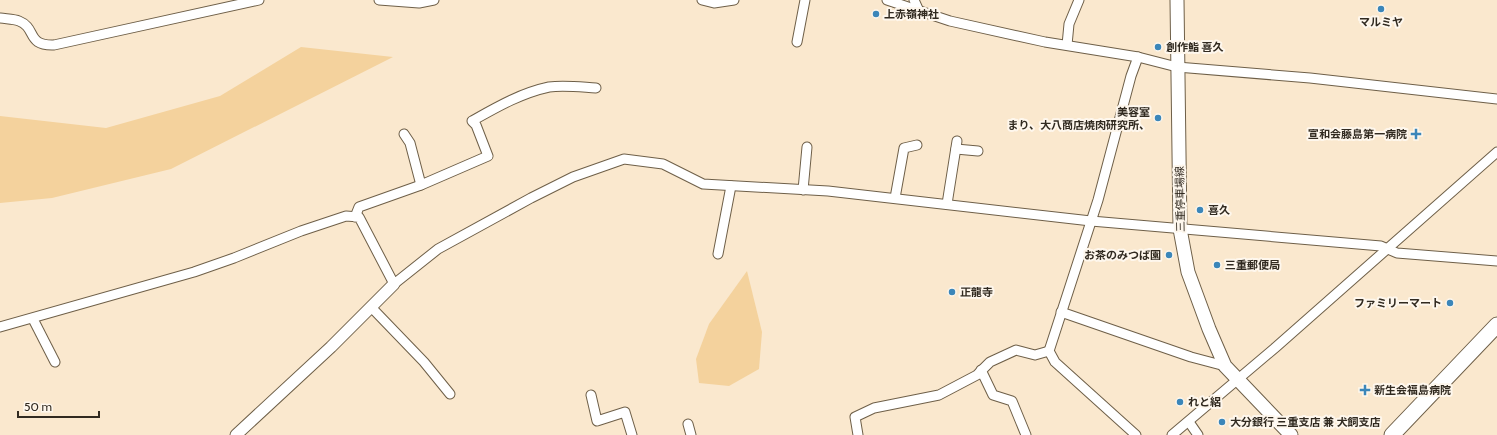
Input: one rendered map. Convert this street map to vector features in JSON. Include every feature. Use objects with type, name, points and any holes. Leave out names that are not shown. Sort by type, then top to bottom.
[{"type":"highway","points":[[1392,435],[1497,325]]},
{"type":"main road","name":"三重停車場線","points":[[1177,0],[1180,229],[1190,278],[1208,329],[1225,366],[1291,435]]},
{"type":"street","points":[[0,18],[20,21],[27,27],[36,41],[44,45],[54,45],[259,0]]},
{"type":"street","points":[[379,0],[419,3],[434,0]]},
{"type":"street","points":[[702,0],[714,2],[734,0]]},
{"type":"street","points":[[797,42],[805,0]]},
{"type":"street","points":[[887,0],[950,21],[1045,42],[1138,57],[1177,67],[1310,78],[1497,99]]},
{"type":"street","points":[[914,0],[919,11]]},
{"type":"street","points":[[1067,46],[1069,24],[1079,0]]},
{"type":"street","points":[[1136,435],[1055,362],[1049,351],[1098,200],[1131,76],[1138,57]]},
{"type":"street","points":[[355,217],[359,207],[420,185],[488,156],[476,125],[472,120],[518,96],[549,87],[565,86],[596,88]]},
{"type":"street","points":[[404,134],[410,143],[420,185]]},
{"type":"street","points":[[895,198],[904,148],[916,145]]},
{"type":"street","points":[[947,204],[956,145],[978,151]]},
{"type":"street","points":[[803,190],[807,146]]},
{"type":"street","points":[[1172,435],[1189,422],[1237,378],[1497,152]]},
{"type":"street","points":[[236,435],[325,352],[394,284],[438,249],[531,198],[573,177],[624,159],[663,164],[703,184],[828,191],[1091,221],[1381,246],[1397,253],[1497,261]]},
{"type":"street","points":[[718,254],[731,186]]},
{"type":"street","points":[[0,327],[33,319],[194,272],[234,258],[301,231],[346,216],[359,217],[394,284]]},
{"type":"street","points":[[371,307],[424,362],[450,394]]},
{"type":"street","points":[[1061,312],[1191,357],[1225,366]]},
{"type":"street","points":[[33,319],[55,362]]},
{"type":"street","points":[[858,435],[855,417],[874,408],[939,395],[977,375],[990,362],[1016,350],[1034,355],[1049,351]]},
{"type":"street","points":[[982,370],[994,396],[1012,401],[1026,435]]},
{"type":"street","points":[[590,395],[597,421],[625,412],[632,435]]},
{"type":"street","points":[[1189,422],[1198,435]]},
{"type":"street","points":[[688,424],[692,435]]},
{"type":"shaded area","points":[[301,47],[393,57],[171,169],[52,198],[0,203],[0,116],[106,128],[220,96]]},
{"type":"shaded area","points":[[747,271],[762,332],[759,369],[729,386],[699,383],[696,359],[709,324]]},
{"type":"place","name":"マルミヤ","points":[[1381,9]]},
{"type":"place","name":"上赤嶺神社","points":[[876,14]]},
{"type":"place","name":"創作鮨 喜久","points":[[1158,47]]},
{"type":"place","name":"美容室 まり、大八商店焼肉研究所、","points":[[1158,118]]},
{"type":"place","name":"宣和会藤島第一病院","points":[[1416,134]]},
{"type":"place","name":"喜久","points":[[1200,210]]},
{"type":"place","name":"お茶のみつば園","points":[[1169,255]]},
{"type":"place","name":"三重郵便局","points":[[1217,265]]},
{"type":"place","name":"正龍寺","points":[[952,292]]},
{"type":"place","name":"ファミリーマート","points":[[1450,303]]},
{"type":"place","name":"新生会福島病院","points":[[1365,390]]},
{"type":"place","name":"れと絽","points":[[1180,402]]},
{"type":"place","name":"大分銀行 三重支店 兼 犬飼支店","points":[[1222,422]]}]
